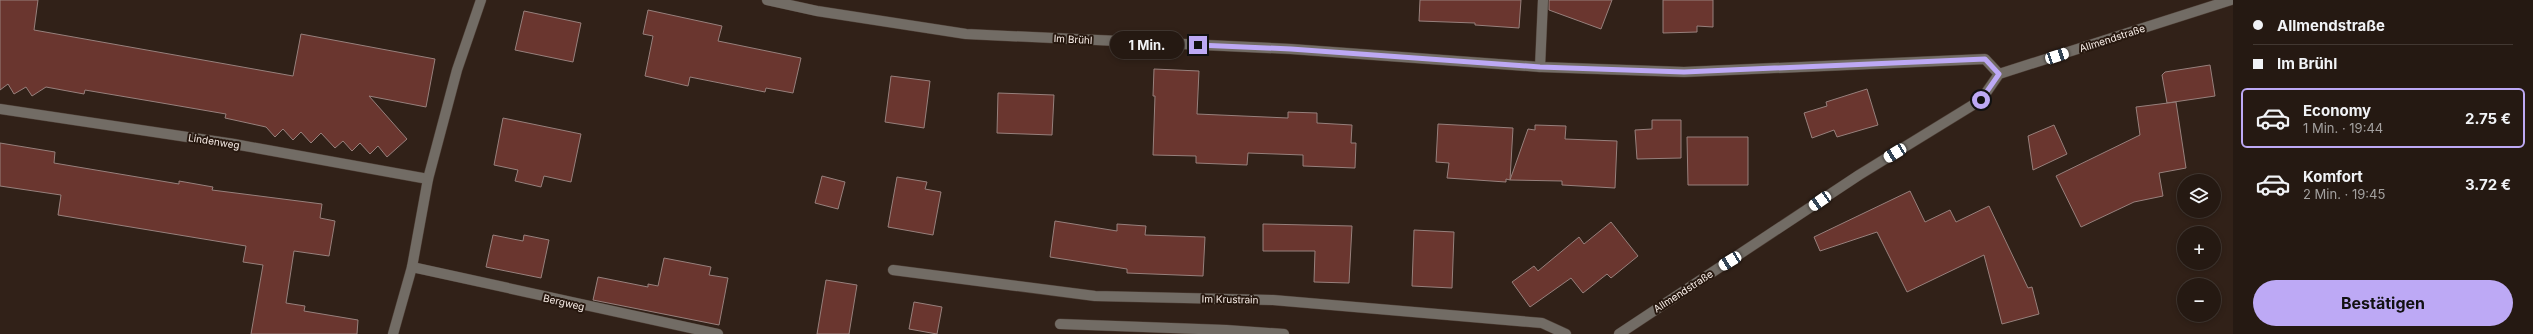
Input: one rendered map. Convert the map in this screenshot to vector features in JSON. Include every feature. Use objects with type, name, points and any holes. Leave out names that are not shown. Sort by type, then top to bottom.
[{"type":"street","points":[[393,334],[412,267],[428,179],[457,70],[481,0]]},
{"type":"street","name":"Im Brühl","points":[[766,0],[818,11],[966,34],[1291,49],[1540,67],[1684,72],[1985,59],[1999,74]]},
{"type":"street","points":[[1540,67],[1543,0]]},
{"type":"street","name":"Allmendstraße","points":[[1619,334],[1859,175],[1981,100],[1999,74],[2231,0]]},
{"type":"street","name":"Lindenweg","points":[[0,108],[234,144],[428,179]]},
{"type":"street","name":"Bergweg","points":[[412,267],[718,334]]},
{"type":"street","name":"Im Krustrain","points":[[893,270],[1095,296],[1273,300],[1542,323],[1566,334]]},
{"type":"street","points":[[1060,324],[1226,330],[1284,334]]},
{"type":"building","points":[[0,0],[38,0],[34,30],[293,76],[301,34],[435,59],[426,107],[369,96],[407,139],[387,157],[378,146],[370,154],[360,143],[352,151],[343,141],[335,148],[321,133],[311,143],[301,132],[293,140],[283,129],[275,137],[266,127],[225,118],[226,114],[162,103],[85,90],[84,94],[46,87],[32,96],[26,87],[14,94],[8,84],[0,90]]},
{"type":"building","points":[[1420,0],[1521,0],[1519,28],[1475,25],[1475,23],[1419,21]]},
{"type":"building","points":[[1549,0],[1612,0],[1601,29],[1549,10]]},
{"type":"building","points":[[1663,0],[1713,0],[1713,27],[1697,26],[1697,32],[1663,33]]},
{"type":"building","points":[[648,10],[722,26],[718,41],[801,58],[793,93],[766,88],[765,92],[690,77],[688,86],[645,76],[653,36],[643,34]]},
{"type":"building","points":[[524,11],[581,23],[573,62],[515,50]]},
{"type":"building","points":[[2210,65],[2215,96],[2167,103],[2162,75],[2165,72]]},
{"type":"building","points":[[1154,69],[1199,71],[1197,114],[1288,118],[1288,112],[1317,113],[1317,123],[1352,125],[1351,143],[1356,143],[1355,168],[1303,166],[1303,155],[1248,153],[1247,165],[1196,163],[1196,156],[1153,155],[1155,96],[1153,96]]},
{"type":"building","points":[[891,76],[930,81],[924,128],[885,122]]},
{"type":"building","points":[[1867,89],[1878,125],[1837,137],[1834,130],[1812,138],[1804,113],[1827,106],[1826,102]]},
{"type":"building","points":[[998,93],[1054,95],[1052,135],[997,133]]},
{"type":"building","points":[[2176,102],[2186,168],[2159,173],[2163,196],[2134,202],[2081,227],[2056,176],[2140,135],[2136,107]]},
{"type":"building","points":[[503,118],[581,134],[571,182],[544,176],[541,187],[515,181],[518,170],[494,165]]},
{"type":"building","points":[[1652,120],[1681,120],[1681,158],[1637,159],[1635,130],[1652,129]]},
{"type":"building","points":[[1438,124],[1513,128],[1510,180],[1506,179],[1506,182],[1447,178],[1449,163],[1436,162]]},
{"type":"building","points":[[1535,125],[1566,126],[1565,139],[1617,141],[1615,188],[1562,185],[1562,181],[1510,180],[1528,129],[1535,130]]},
{"type":"building","points":[[2054,125],[2067,154],[2033,170],[2028,136]]},
{"type":"building","points":[[1687,137],[1748,137],[1748,185],[1688,185]]},
{"type":"building","points":[[0,143],[55,152],[54,163],[179,184],[179,181],[213,187],[212,190],[322,204],[320,218],[335,221],[329,256],[294,251],[286,303],[305,306],[304,311],[358,320],[357,334],[251,334],[263,265],[243,262],[246,246],[58,215],[61,195],[0,186]]},
{"type":"building","points":[[822,176],[845,182],[838,209],[815,203]]},
{"type":"building","points":[[897,177],[927,182],[925,189],[941,192],[933,235],[888,227]]},
{"type":"building","points":[[1910,191],[1925,222],[1950,210],[1956,222],[1989,206],[2028,288],[2032,287],[2039,314],[2002,324],[1984,255],[1907,292],[1877,232],[1820,251],[1814,237]]},
{"type":"building","points":[[1055,221],[1117,231],[1117,224],[1146,226],[1145,235],[1205,237],[1203,276],[1127,273],[1127,269],[1050,257]]},
{"type":"building","points":[[1611,222],[1638,256],[1611,278],[1607,274],[1583,293],[1571,278],[1530,307],[1512,282],[1534,266],[1538,271],[1579,237],[1584,244]]},
{"type":"building","points":[[1263,224],[1352,226],[1349,283],[1314,282],[1315,251],[1263,251]]},
{"type":"building","points":[[1414,230],[1454,232],[1452,288],[1412,286]]},
{"type":"building","points":[[493,235],[523,241],[524,235],[549,240],[541,278],[486,267]]},
{"type":"building","points":[[664,258],[711,267],[709,275],[728,278],[719,325],[593,300],[598,277],[648,287],[648,284],[658,286]]},
{"type":"building","points":[[826,280],[857,285],[849,334],[817,334]]},
{"type":"building","points":[[914,302],[942,307],[937,334],[909,329]]},
{"type":"route","points":[[1198,45],[1291,49],[1540,67],[1684,72],[1957,59],[1985,59],[1999,74],[1981,100]]}]
